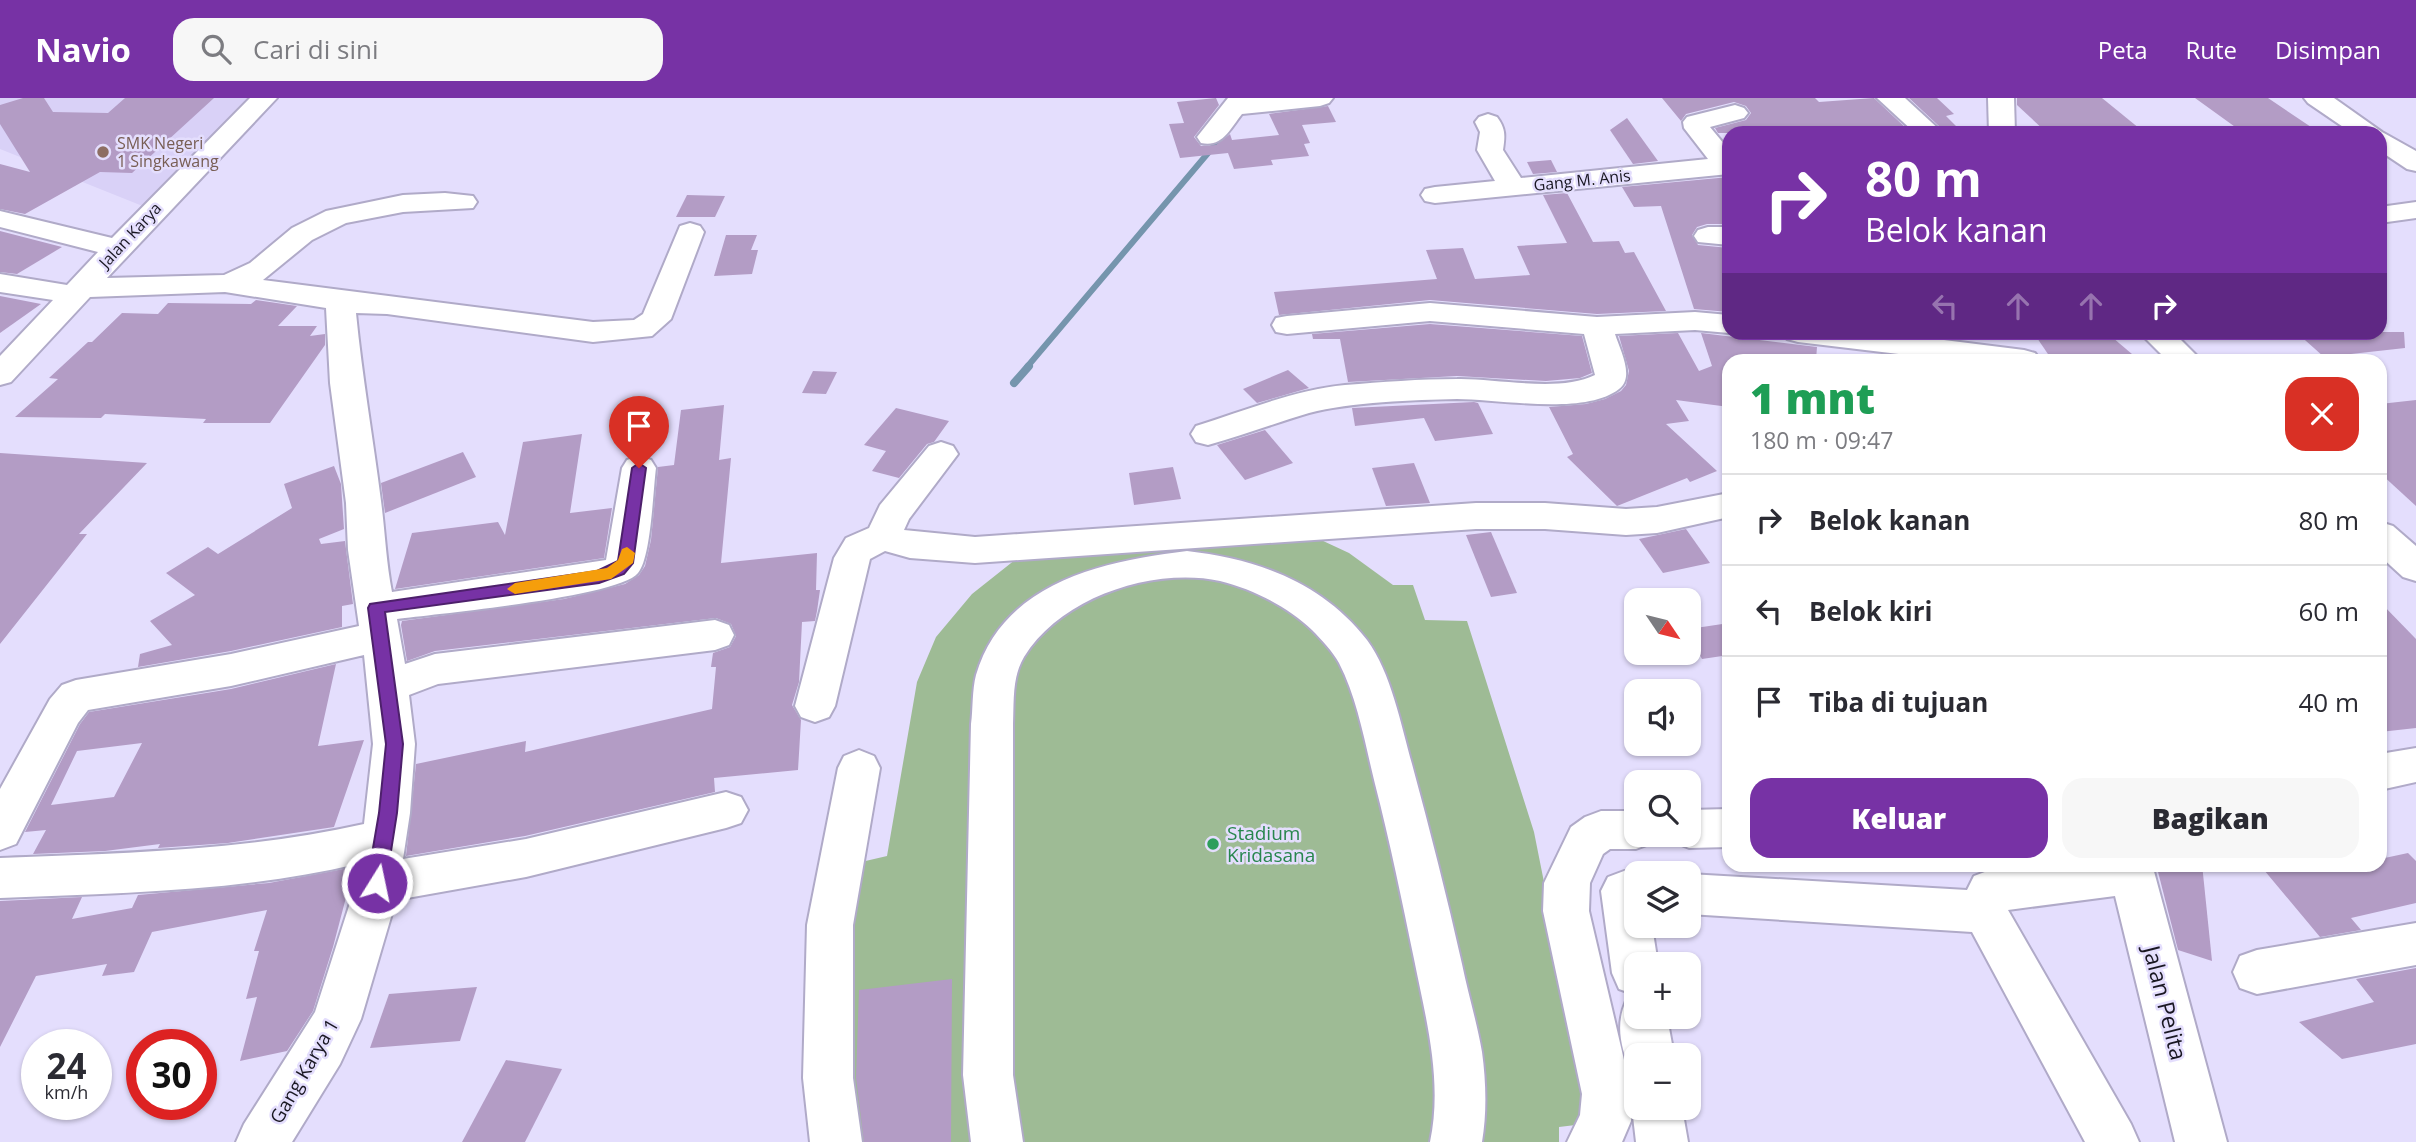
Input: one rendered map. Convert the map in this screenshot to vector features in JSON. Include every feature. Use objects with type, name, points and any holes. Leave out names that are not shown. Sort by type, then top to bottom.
[{"type":"street","name":"Jalan Karya","points":[[0,375],[117,248],[264,98]]},
{"type":"street","points":[[1210,137],[1243,105],[1320,98]]},
{"type":"street","points":[[1890,98],[1922,126]]},
{"type":"street","points":[[2001,98],[2002,126]]},
{"type":"street","points":[[2317,98],[2359,126]]},
{"type":"street","points":[[1722,158],[1697,128],[1696,122],[1735,113]]},
{"type":"street","points":[[1488,122],[1493,132],[1489,147],[1513,187]]},
{"type":"street","points":[[2387,144],[2416,163]]},
{"type":"street","name":"Gang M. Anis","points":[[1435,195],[1722,167]]},
{"type":"street","points":[[227,284],[272,263],[304,232],[330,220],[405,204],[438,200],[463,202]]},
{"type":"street","points":[[2387,214],[2416,210]]},
{"type":"street","points":[[0,219],[117,248]]},
{"type":"street","points":[[0,283],[79,291],[227,284],[593,332],[629,332],[641,329],[656,319],[691,232]]},
{"type":"street","name":"Gang Karya 1","points":[[262,1142],[317,1057],[337,1019],[377,883],[384,839],[394,744],[366,550],[363,503],[339,312],[345,306],[357,303]]},
{"type":"street","points":[[1287,325],[1385,314],[1455,312],[1597,326],[1695,321],[1722,323]]},
{"type":"street","points":[[1208,434],[1306,403],[1343,396],[1435,390],[1532,394],[1591,390],[1609,381],[1611,374],[1597,326]]},
{"type":"street","points":[[1910,340],[2023,348]]},
{"type":"street","points":[[1978,340],[2023,348]]},
{"type":"street","points":[[2163,340],[2178,354]]},
{"type":"street","points":[[883,537],[893,514],[941,454]]},
{"type":"street","points":[[0,831],[64,711],[76,696],[231,670],[378,622],[599,577],[619,570],[626,563],[639,468]]},
{"type":"street","points":[[815,706],[852,558],[859,548],[883,537],[910,545],[975,550],[1476,516],[1545,516],[1626,522],[1657,520],[1722,506]]},
{"type":"street","points":[[2387,541],[2416,567]]},
{"type":"street","points":[[998,1142],[988,1075],[992,724],[996,676],[1007,651],[1023,630],[1066,594],[1091,582],[1186,564],[1222,568],[1275,585],[1325,619],[1354,652],[1373,693],[1409,834],[1457,1052],[1460,1127],[1456,1142]]},
{"type":"street","points":[[386,688],[435,669],[715,635]]},
{"type":"street","points":[[2387,771],[2416,765]]},
{"type":"street","points":[[836,1142],[828,1078],[830,925],[859,768]]},
{"type":"street","points":[[377,883],[526,858],[726,810]]},
{"type":"street","points":[[1701,829],[1722,828]]},
{"type":"street","points":[[1593,1142],[1605,1121],[1607,1094],[1566,911],[1567,883],[1587,841],[1618,830]]},
{"type":"street","points":[[0,878],[202,870],[306,857],[384,839]]},
{"type":"street","points":[[2112,872],[1990,890],[1985,912],[2113,1142]]},
{"type":"street","name":"Jalan Pelita","points":[[2133,872],[2201,1142]]},
{"type":"street","points":[[1701,895],[1985,912]]},
{"type":"street","points":[[2257,972],[2416,944]]},
{"type":"street","points":[[1659,1120],[1662,1142]]},
{"type":"shaded area","name":"SMK Negeri 1 Singkawang","points":[[0,98],[255,98],[145,207],[0,149]]},
{"type":"green space","name":"Stadium Kridasana","points":[[1306,533],[1349,553],[1393,585],[1413,585],[1425,620],[1467,621],[1534,832],[1592,1123],[1559,1127],[1559,1142],[844,1142],[844,866],[887,856],[917,682],[936,637],[972,594],[1025,552]]},
{"type":"building","name":"SMK Negeri 1 Singkawang","points":[[23,98],[44,98],[53,112],[108,113],[125,98],[214,98],[132,173],[100,172],[25,214],[0,209],[0,164],[30,172],[0,124],[0,105]]},
{"type":"building","points":[[1216,98],[1219,105],[1194,137],[1201,146],[1216,145],[1230,134],[1232,140],[1279,135],[1269,114],[1328,106],[1336,122],[1302,125],[1310,143],[1304,144],[1309,156],[1271,160],[1273,165],[1234,169],[1228,153],[1180,158],[1169,124],[1184,123],[1177,102]]},
{"type":"building","points":[[1662,98],[1815,98],[1819,102],[1874,98],[1904,126],[1723,126],[1746,120],[1751,113],[1746,106],[1734,102],[1686,114],[1681,121]]},
{"type":"building","points":[[1909,98],[1937,98],[1954,114],[1946,116],[1956,126],[1939,126]]},
{"type":"building","points":[[2017,98],[2102,98],[2136,126],[2040,126],[2017,105]]},
{"type":"building","points":[[2195,98],[2268,98],[2310,126],[2234,126]]},
{"type":"building","points":[[1627,118],[1658,161],[1633,164],[1610,130]]},
{"type":"building","points":[[1722,126],[1722,133],[1718,133],[1715,128]]},
{"type":"building","points":[[1551,160],[1557,172],[1533,174],[1527,162]]},
{"type":"building","points":[[1722,178],[1722,224],[1697,227],[1692,235],[1698,245],[1722,247],[1722,311],[1694,309],[1661,206],[1634,207],[1622,187]]},
{"type":"building","points":[[1567,193],[1593,242],[1619,241],[1625,253],[1634,252],[1666,311],[1597,314],[1430,300],[1279,315],[1274,292],[1437,279],[1426,250],[1463,248],[1475,279],[1530,275],[1517,246],[1567,243],[1543,195]]},
{"type":"building","points":[[687,195],[725,196],[715,217],[676,217]]},
{"type":"building","points":[[0,231],[62,247],[17,274],[0,272]]},
{"type":"building","points":[[726,235],[757,235],[751,250],[758,250],[752,274],[714,276]]},
{"type":"building","points":[[0,296],[41,304],[0,333]]},
{"type":"building","points":[[256,300],[297,306],[278,326],[317,326],[310,336],[325,334],[325,345],[270,423],[203,423],[206,419],[105,414],[101,418],[15,417],[58,379],[49,378],[122,313],[158,314],[168,303],[251,304]]},
{"type":"building","points":[[1430,324],[1582,336],[1592,373],[1580,378],[1546,381],[1457,376],[1348,382],[1340,339],[1313,339],[1312,334]]},
{"type":"building","points":[[2387,332],[2404,332],[2405,348],[2351,354],[2321,354],[2305,340],[2387,340]]},
{"type":"building","points":[[1678,333],[1699,371],[1712,366],[1701,333],[1722,336],[1722,340],[1759,340],[1817,347],[1816,354],[1722,354],[1722,406],[1676,400],[1689,421],[1666,424],[1717,471],[1690,482],[1687,478],[1617,506],[1567,457],[1573,454],[1549,407],[1586,404],[1621,391],[1626,385],[1629,371],[1619,336]]},
{"type":"building","points":[[2038,340],[2115,340],[2132,354],[2048,354]]},
{"type":"building","points":[[1288,370],[1309,388],[1257,403],[1243,389]]},
{"type":"building","points":[[813,371],[837,372],[826,394],[802,393]]},
{"type":"building","points":[[2416,400],[2416,506],[2387,479],[2387,403]]},
{"type":"building","points":[[1478,403],[1493,434],[1435,441],[1424,418],[1355,426],[1352,408]]},
{"type":"building","points":[[724,405],[719,460],[731,458],[721,563],[817,553],[816,590],[820,590],[817,611],[815,621],[802,622],[799,682],[792,705],[801,720],[798,770],[714,778],[715,792],[525,836],[406,856],[416,764],[526,741],[525,752],[712,709],[716,667],[711,667],[713,653],[730,647],[736,636],[731,624],[716,618],[435,651],[407,661],[401,625],[402,621],[564,599],[625,584],[639,575],[645,566],[651,540],[658,467],[674,465],[681,410]]},
{"type":"building","points":[[896,408],[949,421],[934,442],[927,444],[899,478],[872,471],[886,451],[864,445]]},
{"type":"building","points":[[1265,430],[1293,463],[1245,480],[1217,445]]},
{"type":"building","points":[[582,434],[570,513],[612,508],[604,558],[395,589],[412,533],[498,522],[505,535],[523,442]]},
{"type":"building","points":[[463,452],[476,477],[385,513],[381,483]]},
{"type":"building","points":[[0,453],[147,463],[79,534],[87,534],[0,644]]},
{"type":"building","points":[[1414,463],[1430,503],[1386,506],[1372,468]]},
{"type":"building","points":[[334,466],[341,484],[344,529],[319,539],[321,544],[345,541],[353,604],[342,606],[342,627],[231,651],[138,667],[140,654],[172,645],[150,621],[195,595],[166,573],[208,547],[218,554],[292,508],[284,484]]},
{"type":"building","points":[[1173,467],[1181,499],[1134,505],[1129,473]]},
{"type":"building","points":[[1686,529],[1710,563],[1663,573],[1639,539]]},
{"type":"building","points":[[1491,532],[1517,593],[1491,597],[1466,535]]},
{"type":"building","points":[[2387,609],[2416,639],[2416,728],[2387,731]]},
{"type":"building","points":[[1722,624],[1722,656],[1702,659],[1701,627]]},
{"type":"building","points":[[336,664],[318,746],[364,740],[334,827],[228,843],[158,848],[160,844],[105,851],[33,854],[46,830],[25,832],[80,724],[89,712],[231,689]],"holes":[[[142,743],[114,797],[51,805],[77,751]]]},
{"type":"building","points":[[2408,853],[2416,861],[2416,903],[2351,918],[2361,930],[2320,937],[2266,872],[2387,872],[2387,858]]},
{"type":"building","points":[[354,867],[313,1011],[287,1051],[240,1061],[257,997],[246,999],[259,951],[254,951],[267,910],[152,932],[134,972],[102,976],[107,964],[36,976],[0,1047],[0,901],[82,897],[72,919],[132,908],[138,895],[269,883]]},
{"type":"building","points":[[2158,872],[2203,872],[2212,961],[2178,950]]},
{"type":"building","points":[[2416,968],[2416,1044],[2342,1059],[2299,1022],[2374,1002],[2356,979]]},
{"type":"building","points":[[952,979],[951,1142],[864,1142],[856,1078],[859,990]]},
{"type":"building","points":[[477,987],[460,1041],[370,1048],[389,994]]},
{"type":"building","points":[[506,1060],[562,1069],[525,1142],[462,1142]]},
{"type":"waterway","points":[[1027,367],[1225,133]]},
{"type":"waterway","points":[[1014,383],[1029,366]]},
{"type":"slow traffic","points":[[515,589],[599,577],[619,570],[626,563],[627,553]]},
{"type":"place","name":"SMK Negeri 1 Singkawang","points":[[103,152]]},
{"type":"place","name":"Stadium Kridasana","points":[[1213,844]]},
{"type":"route","points":[[377,883],[388,813],[394,744],[376,608],[599,577],[619,570],[626,563],[639,468]]}]
